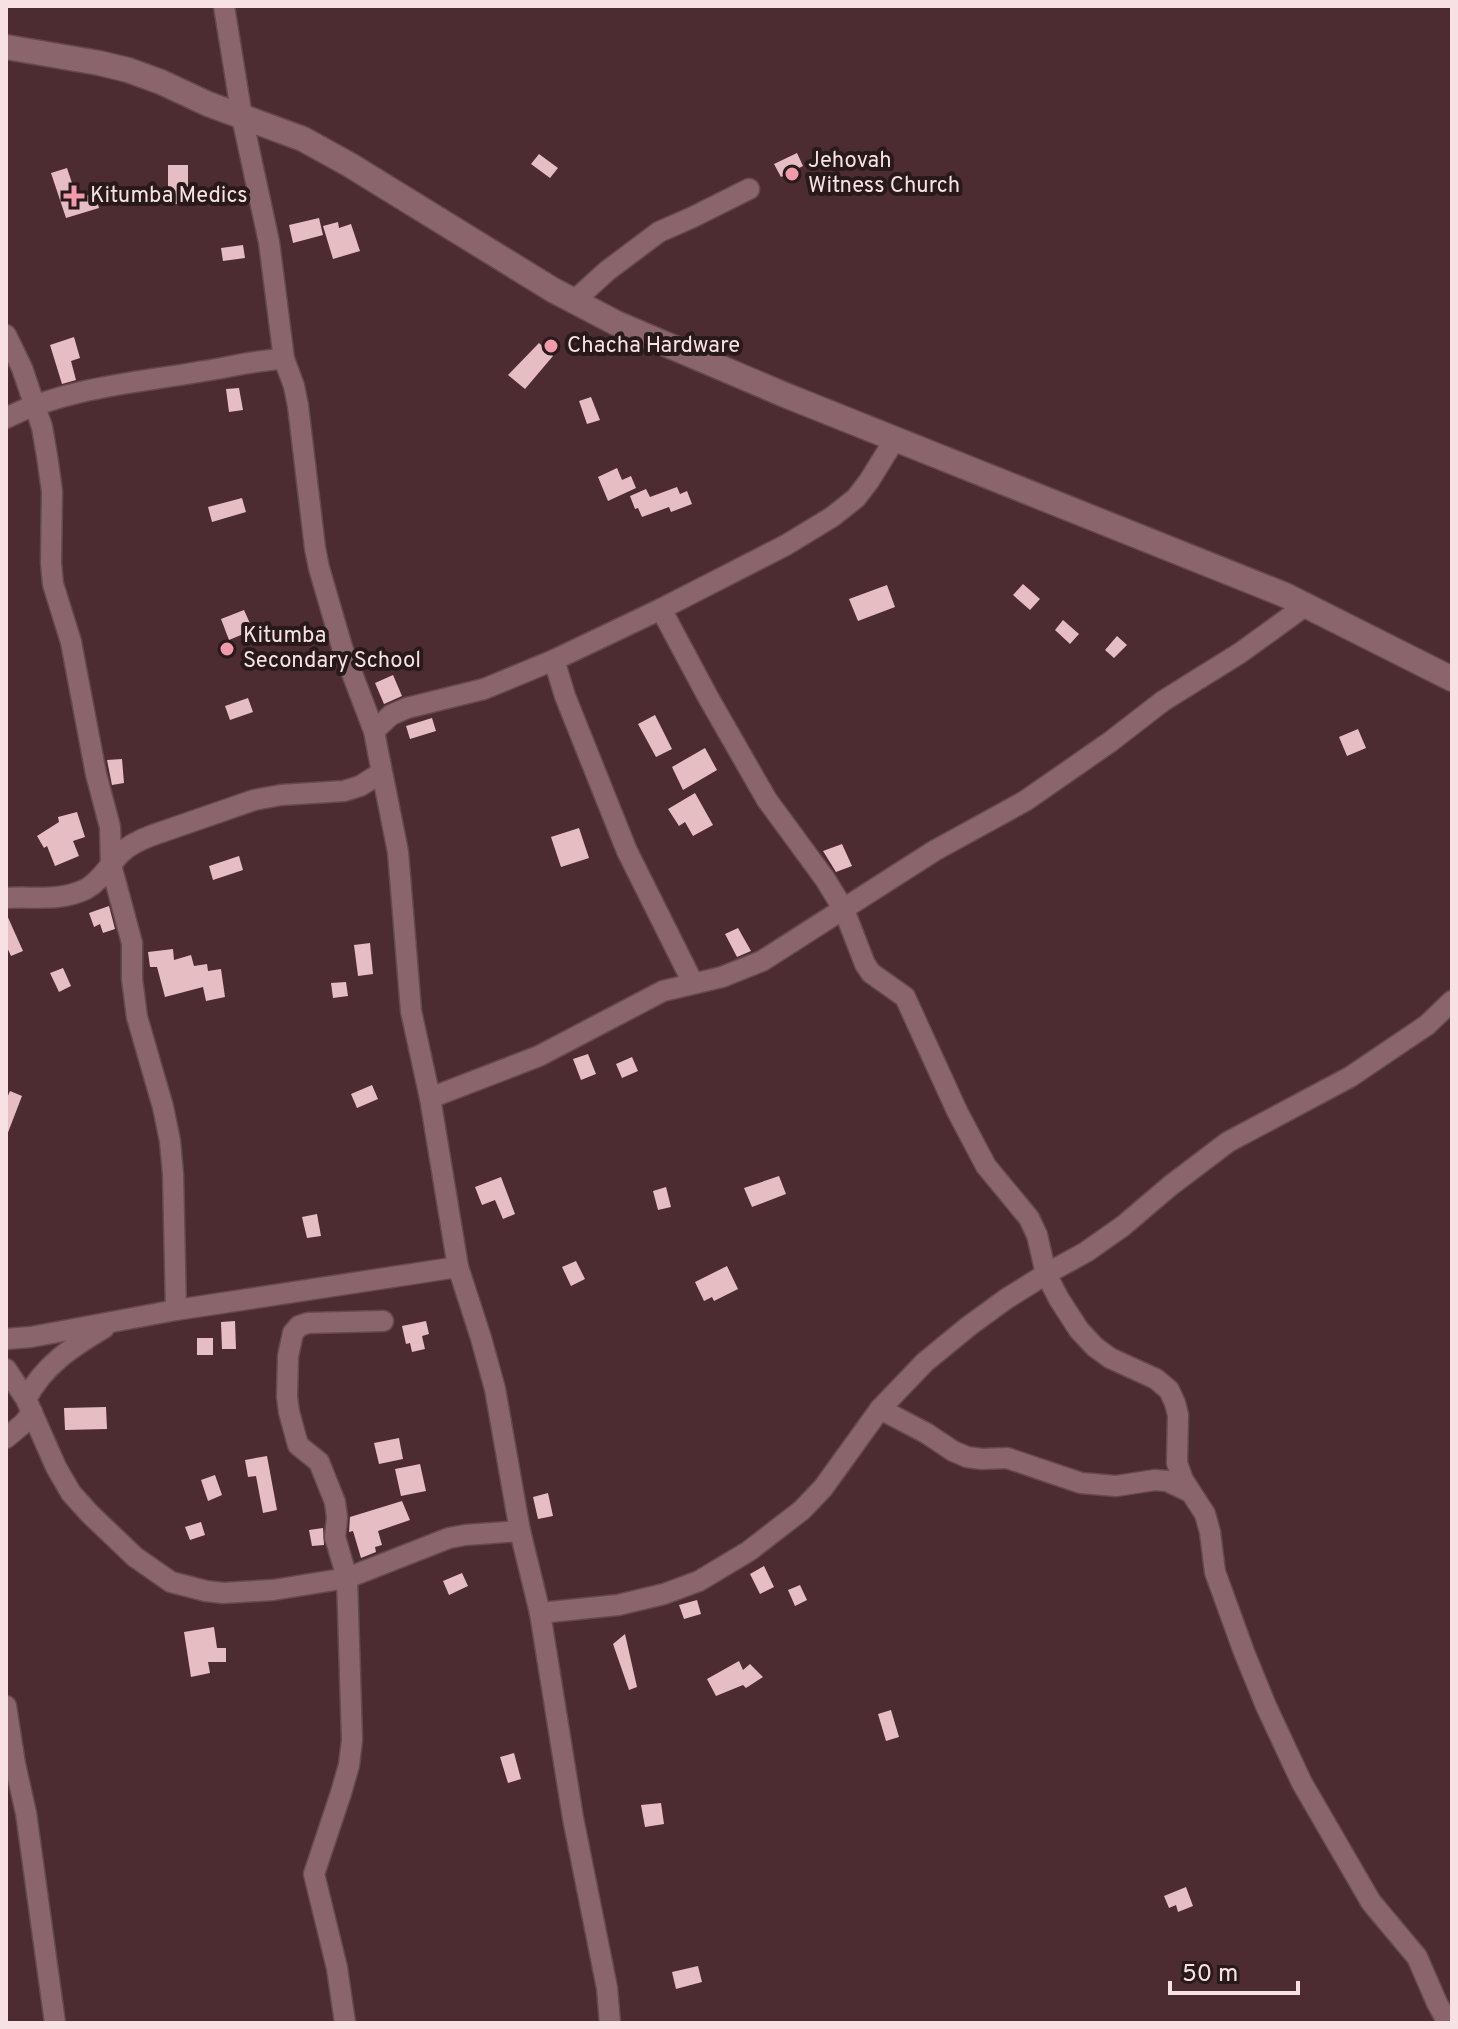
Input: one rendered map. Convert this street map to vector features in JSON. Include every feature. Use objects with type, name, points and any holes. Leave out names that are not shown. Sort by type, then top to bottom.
[{"type":"street","points":[[224,6],[242,117],[269,242],[283,352],[298,406],[315,548],[342,647],[374,731],[398,852],[411,1011],[430,1098],[458,1267],[495,1389],[520,1531],[540,1613],[573,1818],[607,1988],[610,2023]]},
{"type":"street","points":[[6,47],[128,70],[303,139],[616,323],[1285,595],[1452,679]]},
{"type":"street","points":[[574,301],[659,232],[749,189]]},
{"type":"street","points":[[6,335],[22,368],[42,427],[51,483],[53,584],[71,642],[96,774],[108,816],[111,865],[132,943],[132,979],[137,1017],[170,1141],[176,1310]]},
{"type":"street","points":[[6,418],[35,405],[84,391],[200,372],[283,352]]},
{"type":"street","points":[[374,731],[391,715],[407,708],[484,689],[554,660],[786,545],[856,498],[895,439]]},
{"type":"street","points":[[430,1098],[539,1056],[663,991],[722,977],[762,961],[934,851],[1025,801],[1163,701],[1240,653],[1305,606]]},
{"type":"street","points":[[661,609],[767,800],[844,910],[865,964],[871,973],[905,997],[986,1166],[1029,1218],[1037,1235],[1046,1274],[1079,1330],[1110,1358],[1156,1379],[1169,1390],[1178,1415],[1177,1463],[1188,1491],[1205,1514],[1215,1572],[1244,1652],[1302,1783],[1371,1902],[1417,1957],[1448,2023]]},
{"type":"street","points":[[554,660],[565,696],[627,851],[693,983]]},
{"type":"street","points":[[6,898],[54,898],[74,893],[88,888],[122,852],[137,841],[254,800],[344,791],[360,786],[381,773]]},
{"type":"street","points":[[540,1613],[592,1609],[643,1600],[699,1581],[770,1536],[823,1488],[880,1409],[925,1362],[1006,1299],[1086,1252],[1123,1226],[1228,1142],[1350,1077],[1427,1025],[1452,1001]]},
{"type":"street","points":[[6,1339],[458,1267]]},
{"type":"street","points":[[6,1438],[24,1423],[42,1374],[65,1353],[117,1321]]},
{"type":"street","points":[[345,2023],[337,1968],[314,1874],[349,1765],[352,1740],[347,1578],[335,1537],[337,1518],[329,1484],[319,1462],[298,1445],[295,1438],[287,1397],[288,1356],[293,1333],[299,1326],[308,1323],[383,1321]]},
{"type":"street","points":[[6,1369],[29,1405],[56,1467],[80,1504],[135,1557],[171,1582],[206,1591],[273,1590],[347,1578],[449,1538],[520,1531]]},
{"type":"street","points":[[880,1409],[967,1457],[1007,1458],[1081,1483],[1116,1486],[1155,1480],[1167,1481],[1188,1491]]},
{"type":"street","points":[[6,1706],[26,1813],[55,2023]]},
{"type":"building","points":[[797,153],[803,166],[781,177],[774,164]]},
{"type":"building","points":[[539,154],[558,168],[550,178],[531,164]]},
{"type":"building","points":[[168,165],[188,165],[188,204],[168,204]]},
{"type":"building","points":[[67,168],[77,198],[95,193],[99,208],[66,218],[51,173]]},
{"type":"building","points":[[319,218],[323,235],[293,243],[289,225]]},
{"type":"building","points":[[338,222],[339,228],[351,224],[360,251],[333,259],[323,226]]},
{"type":"building","points":[[243,245],[245,258],[223,261],[221,248]]},
{"type":"building","points":[[74,337],[80,358],[71,361],[76,380],[62,384],[50,345]]},
{"type":"building","points":[[539,343],[553,356],[525,389],[508,375]]},
{"type":"building","points":[[239,388],[243,410],[229,412],[226,389]]},
{"type":"building","points":[[591,397],[600,420],[587,424],[579,401]]},
{"type":"building","points":[[617,468],[622,480],[631,476],[636,488],[608,501],[598,477]]},
{"type":"building","points":[[677,487],[680,494],[687,491],[692,504],[671,512],[669,507],[642,517],[630,496],[646,489],[650,497]]},
{"type":"building","points":[[242,498],[246,512],[212,522],[208,507]]},
{"type":"building","points":[[1023,584],[1040,599],[1030,610],[1013,595]]},
{"type":"building","points":[[887,585],[895,607],[858,621],[849,599]]},
{"type":"building","points":[[244,610],[253,630],[229,640],[221,619]]},
{"type":"building","points":[[1063,620],[1079,634],[1070,644],[1055,630]]},
{"type":"building","points":[[1117,636],[1127,645],[1114,658],[1105,650]]},
{"type":"building","points":[[393,675],[402,696],[384,704],[375,683]]},
{"type":"building","points":[[248,698],[253,712],[230,720],[225,706]]},
{"type":"building","points":[[655,715],[672,749],[656,757],[638,724]]},
{"type":"building","points":[[432,718],[436,731],[410,739],[406,726]]},
{"type":"building","points":[[1358,729],[1366,748],[1347,756],[1339,737]]},
{"type":"building","points":[[705,748],[717,770],[683,790],[672,767]]},
{"type":"building","points":[[122,759],[124,783],[112,785],[107,760]]},
{"type":"building","points":[[695,793],[713,825],[693,836],[685,822],[679,826],[668,809]]},
{"type":"building","points":[[77,812],[85,837],[73,841],[79,856],[55,866],[47,846],[44,848],[37,836],[59,822],[58,817]]},
{"type":"building","points":[[579,828],[589,858],[561,867],[551,837]]},
{"type":"building","points":[[842,844],[852,866],[836,872],[823,851]]},
{"type":"building","points":[[239,856],[243,870],[213,880],[209,866]]},
{"type":"building","points":[[109,906],[115,929],[103,933],[100,924],[94,927],[89,913]]},
{"type":"building","points":[[6,913],[23,951],[11,956],[6,945]]},
{"type":"building","points":[[738,928],[751,951],[737,957],[725,934]]},
{"type":"building","points":[[370,943],[373,974],[358,976],[354,945]]},
{"type":"building","points":[[173,949],[174,960],[191,955],[194,966],[207,964],[208,971],[221,969],[225,997],[206,1001],[203,987],[165,997],[157,967],[150,967],[148,952]]},
{"type":"building","points":[[63,968],[71,986],[59,992],[50,973]]},
{"type":"building","points":[[346,982],[348,996],[333,998],[331,983]]},
{"type":"building","points":[[588,1054],[596,1074],[581,1080],[573,1059]]},
{"type":"building","points":[[632,1057],[638,1071],[622,1078],[616,1064]]},
{"type":"building","points":[[372,1085],[378,1099],[357,1108],[351,1094]]},
{"type":"building","points":[[10,1091],[22,1096],[7,1135],[6,1100]]},
{"type":"building","points":[[779,1176],[786,1194],[752,1207],[744,1188]]},
{"type":"building","points":[[501,1177],[515,1214],[503,1219],[495,1200],[482,1205],[475,1187]]},
{"type":"building","points":[[666,1187],[671,1207],[658,1210],[653,1191]]},
{"type":"building","points":[[317,1214],[321,1236],[307,1238],[302,1217]]},
{"type":"building","points":[[576,1261],[585,1279],[571,1286],[562,1267]]},
{"type":"building","points":[[727,1266],[738,1289],[714,1301],[712,1297],[704,1301],[695,1282]]},
{"type":"building","points":[[235,1321],[236,1349],[222,1349],[221,1322]]},
{"type":"building","points":[[426,1321],[429,1334],[422,1336],[425,1349],[412,1352],[410,1343],[406,1344],[402,1326]]},
{"type":"building","points":[[197,1338],[213,1338],[213,1355],[197,1355]]},
{"type":"building","points":[[106,1407],[107,1429],[65,1430],[64,1408]]},
{"type":"building","points":[[399,1438],[403,1459],[379,1464],[374,1443]]},
{"type":"building","points":[[267,1456],[277,1510],[263,1513],[256,1476],[248,1477],[245,1460]]},
{"type":"building","points":[[420,1464],[426,1491],[401,1496],[395,1469]]},
{"type":"building","points":[[215,1475],[222,1495],[208,1501],[201,1480]]},
{"type":"building","points":[[548,1493],[553,1516],[538,1519],[533,1497]]},
{"type":"building","points":[[402,1501],[410,1520],[378,1531],[382,1545],[375,1547],[376,1552],[361,1558],[353,1531],[349,1532],[350,1517]]},
{"type":"building","points":[[201,1522],[205,1535],[190,1540],[185,1527]]},
{"type":"building","points":[[323,1528],[324,1545],[312,1546],[309,1530]]},
{"type":"building","points":[[764,1566],[774,1587],[760,1594],[750,1574]]},
{"type":"building","points":[[462,1573],[468,1586],[449,1595],[443,1581]]},
{"type":"building","points":[[800,1585],[807,1600],[795,1606],[788,1590]]},
{"type":"building","points":[[697,1600],[701,1614],[684,1619],[679,1605]]},
{"type":"building","points":[[214,1627],[217,1648],[226,1648],[226,1662],[208,1662],[210,1673],[191,1677],[184,1632]]},
{"type":"building","points":[[625,1634],[637,1687],[629,1690],[613,1644]]},
{"type":"building","points":[[739,1661],[743,1670],[750,1664],[763,1677],[746,1688],[743,1685],[716,1696],[707,1679]]},
{"type":"building","points":[[891,1710],[899,1737],[886,1741],[878,1714]]},
{"type":"building","points":[[514,1753],[521,1779],[508,1783],[500,1757]]},
{"type":"building","points":[[661,1803],[664,1824],[645,1827],[641,1805]]},
{"type":"building","points":[[1186,1887],[1193,1906],[1178,1912],[1176,1905],[1169,1908],[1164,1896]]},
{"type":"building","points":[[698,1966],[702,1982],[676,1989],[672,1972]]},
{"type":"place","name":"Jehovah Witness Church","points":[[792,174]]},
{"type":"place","name":"Kitumba Medics","points":[[74,196]]},
{"type":"place","name":"Chacha Hardware","points":[[551,346]]},
{"type":"place","name":"Kitumba Secondary School","points":[[227,649]]}]
